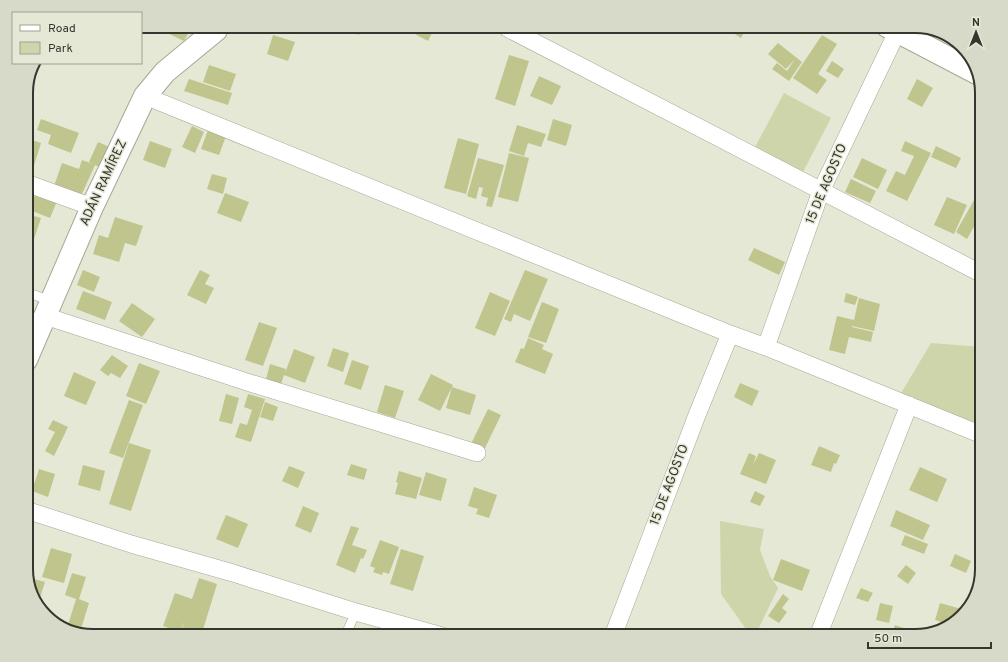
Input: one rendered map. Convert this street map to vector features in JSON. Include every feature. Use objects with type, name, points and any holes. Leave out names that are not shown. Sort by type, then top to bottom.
[{"type":"street","name":"ADÁN RAMÍREZ","points":[[33,343],[92,207],[145,96],[165,72],[212,33]]},
{"type":"street","points":[[516,33],[975,270]]},
{"type":"street","name":"15 DE AGOSTO","points":[[766,347],[821,191],[893,33]]},
{"type":"street","points":[[904,33],[970,69]]},
{"type":"street","points":[[145,96],[975,432]]},
{"type":"street","points":[[33,186],[92,207]]},
{"type":"street","points":[[48,308],[247,382],[477,452]]},
{"type":"street","name":"15 DE AGOSTO","points":[[616,629],[697,415],[730,334]]},
{"type":"street","points":[[821,629],[909,405]]},
{"type":"street","points":[[33,512],[131,544],[233,573],[356,612],[417,629]]},
{"type":"lane","points":[[33,297],[48,308]]},
{"type":"lane","points":[[348,629],[356,612]]},
{"type":"green space","points":[[784,93],[831,118],[803,172],[755,147]]},
{"type":"green space","points":[[931,343],[975,346],[975,423],[900,395]]},
{"type":"green space","points":[[720,521],[764,529],[760,550],[770,576],[778,588],[758,629],[746,629],[721,594]]},
{"type":"building","points":[[167,33],[188,33],[184,41]]},
{"type":"building","points":[[413,33],[432,33],[428,41]]},
{"type":"building","points":[[733,33],[744,33],[741,38]]},
{"type":"building","points":[[273,35],[295,42],[288,61],[267,54]]},
{"type":"building","points":[[822,35],[837,44],[818,74],[827,80],[817,94],[793,78]]},
{"type":"building","points":[[778,43],[802,62],[789,81],[772,69],[777,63],[787,71],[795,59],[786,69],[768,54]]},
{"type":"building","points":[[509,55],[529,61],[515,106],[495,99]]},
{"type":"building","points":[[832,61],[844,69],[838,78],[826,71]]},
{"type":"building","points":[[209,65],[236,74],[230,91],[203,82]]},
{"type":"building","points":[[539,76],[561,86],[552,105],[530,96]]},
{"type":"building","points":[[189,79],[232,93],[228,105],[184,91]]},
{"type":"building","points":[[917,79],[933,88],[922,107],[907,99]]},
{"type":"building","points":[[41,119],[79,133],[71,153],[48,144],[51,135],[37,130]]},
{"type":"building","points":[[553,119],[572,125],[566,146],[547,140]]},
{"type":"building","points":[[517,125],[546,134],[541,147],[528,143],[524,156],[509,151]]},
{"type":"building","points":[[192,126],[204,132],[195,153],[182,147]]},
{"type":"building","points":[[208,130],[226,136],[219,155],[201,149]]},
{"type":"building","points":[[458,138],[479,144],[466,194],[444,188]]},
{"type":"building","points":[[33,140],[41,143],[33,168]]},
{"type":"building","points":[[150,141],[172,149],[165,168],[143,160]]},
{"type":"building","points":[[905,141],[931,153],[907,201],[886,191],[896,171],[905,175],[914,156],[901,151]]},
{"type":"building","points":[[98,142],[112,148],[102,168],[95,165],[81,196],[54,186],[62,163],[79,169],[82,160],[93,164],[89,162]]},
{"type":"building","points":[[936,146],[961,158],[956,168],[931,157]]},
{"type":"building","points":[[509,153],[529,158],[518,202],[498,197]]},
{"type":"building","points":[[478,158],[504,165],[492,207],[486,206],[488,198],[481,196],[483,188],[479,187],[476,199],[467,196]]},
{"type":"building","points":[[862,158],[887,170],[878,189],[853,177]]},
{"type":"building","points":[[212,174],[227,178],[223,194],[207,189]]},
{"type":"building","points":[[851,179],[876,191],[870,203],[845,192]]},
{"type":"building","points":[[34,192],[57,201],[50,218],[33,211]]},
{"type":"building","points":[[225,193],[249,202],[241,222],[217,213]]},
{"type":"building","points":[[947,197],[967,205],[954,234],[934,225]]},
{"type":"building","points":[[975,200],[975,225],[967,239],[956,232]]},
{"type":"building","points":[[34,216],[41,218],[33,242]]},
{"type":"building","points":[[115,217],[143,226],[136,246],[125,243],[119,262],[93,254],[99,235],[108,238]]},
{"type":"building","points":[[754,248],[785,262],[779,275],[748,260]]},
{"type":"building","points":[[83,270],[100,277],[94,292],[77,285]]},
{"type":"building","points":[[200,270],[210,275],[205,284],[214,288],[206,304],[187,295]]},
{"type":"building","points":[[525,270],[548,279],[530,321],[514,314],[511,322],[504,319]]},
{"type":"building","points":[[83,291],[112,302],[105,320],[76,309]]},
{"type":"building","points":[[490,292],[510,301],[495,336],[475,328]]},
{"type":"building","points":[[846,293],[858,297],[855,305],[844,302]]},
{"type":"building","points":[[859,298],[880,304],[874,331],[852,326],[873,332],[871,342],[849,337],[845,354],[829,350],[837,316],[854,320]]},
{"type":"building","points":[[542,302],[559,309],[546,343],[528,337]]},
{"type":"building","points":[[132,303],[155,319],[142,337],[119,321]]},
{"type":"building","points":[[259,322],[277,328],[263,366],[245,360]]},
{"type":"building","points":[[528,338],[544,345],[542,349],[553,354],[545,374],[515,362],[521,348],[524,349]]},
{"type":"building","points":[[333,348],[349,353],[343,372],[327,366]]},
{"type":"building","points":[[294,349],[315,357],[305,383],[284,375],[281,384],[266,379],[270,364],[286,369],[285,373]]},
{"type":"building","points":[[112,355],[128,366],[120,378],[111,373],[108,376],[100,370]]},
{"type":"building","points":[[352,360],[369,366],[361,390],[344,384]]},
{"type":"building","points":[[139,363],[160,371],[146,404],[126,396]]},
{"type":"building","points":[[74,372],[96,382],[86,405],[64,396]]},
{"type":"building","points":[[431,374],[453,385],[440,411],[418,400]]},
{"type":"building","points":[[740,383],[759,391],[752,406],[734,397]]},
{"type":"building","points":[[385,385],[404,391],[395,418],[377,412]]},
{"type":"building","points":[[452,387],[476,395],[470,415],[446,408]]},
{"type":"building","points":[[226,394],[239,398],[232,424],[219,421]]},
{"type":"building","points":[[248,394],[265,399],[251,442],[235,437],[240,423],[247,425],[252,410],[244,407]]},
{"type":"building","points":[[129,400],[143,405],[123,458],[109,453]]},
{"type":"building","points":[[265,402],[278,407],[273,421],[260,417]]},
{"type":"building","points":[[488,409],[501,415],[484,450],[471,444]]},
{"type":"building","points":[[53,420],[68,427],[54,456],[45,451],[55,432],[48,429]]},
{"type":"building","points":[[129,443],[151,450],[131,511],[109,504]]},
{"type":"building","points":[[819,446],[840,455],[836,464],[834,463],[831,472],[811,465]]},
{"type":"building","points":[[749,453],[756,456],[753,465],[759,453],[776,460],[766,484],[740,474]]},
{"type":"building","points":[[351,464],[367,469],[364,480],[347,475]]},
{"type":"building","points":[[83,465],[105,471],[100,491],[78,485]]},
{"type":"building","points":[[289,466],[305,472],[298,488],[282,481]]},
{"type":"building","points":[[920,467],[947,479],[937,502],[909,490]]},
{"type":"building","points":[[39,469],[55,474],[48,497],[33,491]]},
{"type":"building","points":[[399,471],[422,478],[416,499],[395,494]]},
{"type":"building","points":[[426,472],[447,479],[441,501],[419,495]]},
{"type":"building","points":[[474,487],[497,495],[489,518],[476,514],[478,509],[468,506]]},
{"type":"building","points":[[755,491],[765,496],[760,506],[750,502]]},
{"type":"building","points":[[303,506],[319,513],[311,533],[295,526]]},
{"type":"building","points":[[896,510],[930,525],[923,540],[890,526]]},
{"type":"building","points":[[226,515],[248,524],[238,548],[216,539]]},
{"type":"building","points":[[351,526],[359,528],[352,545],[367,550],[363,559],[361,558],[355,573],[336,565]]},
{"type":"building","points":[[905,535],[928,544],[924,554],[901,545]]},
{"type":"building","points":[[380,540],[399,547],[389,574],[383,572],[382,575],[373,572],[375,568],[370,566]]},
{"type":"building","points":[[51,548],[72,554],[64,583],[42,577]]},
{"type":"building","points":[[401,549],[424,556],[413,591],[390,584]]},
{"type":"building","points":[[955,554],[971,561],[966,573],[950,566]]},
{"type":"building","points":[[781,559],[810,570],[802,591],[773,580]]},
{"type":"building","points":[[906,565],[916,573],[908,584],[897,576]]},
{"type":"building","points":[[72,573],[86,577],[79,599],[89,603],[81,628],[68,624],[76,599],[65,595]]},
{"type":"building","points":[[199,578],[217,584],[203,629],[182,629],[185,620],[181,629],[172,629],[163,626],[175,593],[192,599]]},
{"type":"building","points":[[34,580],[45,582],[40,597],[36,589]]},
{"type":"building","points":[[861,588],[873,593],[868,602],[856,598]]},
{"type":"building","points":[[783,594],[789,599],[782,608],[787,612],[779,623],[768,616]]},
{"type":"building","points":[[880,603],[893,606],[889,623],[876,620]]},
{"type":"building","points":[[940,603],[960,609],[943,623],[935,620]]},
{"type":"building","points":[[895,625],[907,629],[894,629]]}]
